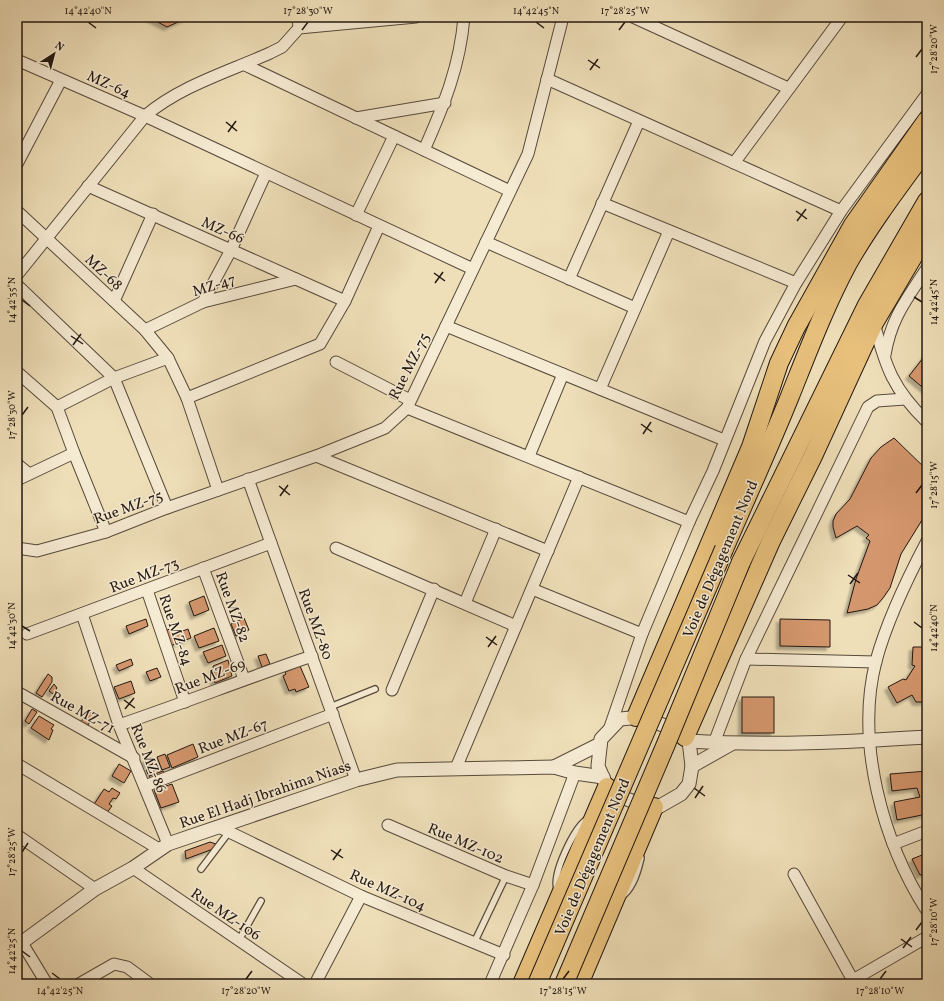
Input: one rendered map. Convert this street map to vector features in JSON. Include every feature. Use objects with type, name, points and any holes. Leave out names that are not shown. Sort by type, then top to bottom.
[{"type":"highway","points":[[636,717],[751,447],[779,363],[796,327],[835,256],[866,206],[927,120]]},
{"type":"highway","name":"Voie de Dégagement Nord","points":[[537,984],[790,396],[809,345],[849,262],[885,206],[927,148]]},
{"type":"highway","name":"Voie de Dégagement Nord","points":[[564,984],[666,744],[741,562],[817,404],[867,305],[927,201]]},
{"type":"highway","points":[[687,739],[771,541],[874,323],[927,233]]},
{"type":"highway","points":[[761,418],[809,345]]},
{"type":"highway","points":[[794,494],[817,404]]},
{"type":"highway","points":[[522,984],[596,813],[605,782]]},
{"type":"highway","points":[[579,984],[611,910],[643,844],[654,807]]},
{"type":"street","points":[[17,275],[144,116],[159,104],[176,94],[245,65],[282,46],[298,22],[416,17]]},
{"type":"street","points":[[424,150],[444,103],[459,56],[464,17]]},
{"type":"street","name":"Rue MZ-75","points":[[17,548],[37,551],[106,532],[167,508],[316,456],[385,428],[409,404],[528,154],[563,17]]},
{"type":"street","points":[[633,17],[788,88]]},
{"type":"street","points":[[734,163],[841,17]]},
{"type":"street","name":"MZ-64","points":[[17,60],[144,116],[473,269]]},
{"type":"street","points":[[245,65],[510,191]]},
{"type":"street","points":[[547,79],[841,211]]},
{"type":"street","points":[[17,164],[61,80]]},
{"type":"street","points":[[609,731],[642,634],[689,522],[713,471],[724,440],[765,341],[796,283],[841,211],[927,94]]},
{"type":"street","points":[[356,118],[444,103]]},
{"type":"street","points":[[569,279],[639,121]]},
{"type":"street","points":[[356,215],[394,136]]},
{"type":"street","points":[[203,302],[231,250],[266,173]]},
{"type":"street","name":"MZ-66","points":[[88,186],[345,301]]},
{"type":"street","points":[[602,203],[796,283]]},
{"type":"street","name":"MZ-68","points":[[17,210],[145,330],[168,358],[187,398],[218,490]]},
{"type":"street","points":[[114,301],[153,214]]},
{"type":"street","points":[[187,398],[320,344],[345,301],[379,226]]},
{"type":"street","points":[[600,389],[669,230]]},
{"type":"street","points":[[486,242],[635,308]]},
{"type":"street","points":[[884,360],[888,339],[896,316],[927,268]]},
{"type":"street","name":"MZ-47","points":[[145,330],[203,302],[296,279]]},
{"type":"street","points":[[17,285],[114,378],[167,508]]},
{"type":"street","points":[[874,323],[884,360],[892,380],[905,399],[927,422]]},
{"type":"street","points":[[446,326],[724,440]]},
{"type":"street","points":[[57,407],[114,378],[168,358]]},
{"type":"street","points":[[336,362],[409,404],[529,456],[689,522]]},
{"type":"street","points":[[17,372],[57,407],[106,532]]},
{"type":"street","points":[[529,456],[563,374]]},
{"type":"street","points":[[714,742],[746,659],[868,407],[877,401],[905,399]]},
{"type":"street","points":[[17,480],[74,453]]},
{"type":"street","points":[[316,456],[548,551]]},
{"type":"street","points":[[17,464],[29,474]]},
{"type":"street","points":[[456,768],[579,477]]},
{"type":"street","name":"Rue MZ-80","points":[[248,479],[356,780]]},
{"type":"street","points":[[465,603],[496,529]]},
{"type":"street","points":[[927,541],[893,614],[876,662],[870,713],[870,740],[878,793],[893,844],[906,874],[927,911]]},
{"type":"street","name":"Rue MZ-73","points":[[26,634],[271,543]]},
{"type":"street","points":[[336,548],[434,589],[516,626]]},
{"type":"street","name":"Rue MZ-82","points":[[203,568],[244,679]]},
{"type":"street","points":[[392,690],[434,589]]},
{"type":"street","points":[[532,589],[642,634]]},
{"type":"street","name":"Rue MZ-84","points":[[147,590],[185,702]]},
{"type":"street","name":"Rue MZ-86","points":[[82,614],[120,725],[144,786],[164,847]]},
{"type":"street","name":"Rue MZ-69","points":[[120,725],[244,679],[312,656]]},
{"type":"street","points":[[746,659],[876,662]]},
{"type":"street","name":"Rue MZ-71","points":[[17,692],[134,758]]},
{"type":"street","name":"Rue MZ-67","points":[[144,786],[331,711]]},
{"type":"street","points":[[687,739],[692,766],[689,784],[680,794],[660,806],[648,807],[616,795],[605,782],[598,766],[601,739],[620,719],[636,717],[642,717],[678,731],[687,739],[731,744],[804,744],[927,737]]},
{"type":"street","name":"Rue El Hadj Ibrahima Niass","points":[[554,767],[600,744]]},
{"type":"street","points":[[692,766],[731,744]]},
{"type":"street","points":[[17,764],[164,847]]},
{"type":"street","name":"Rue El Hadj Ibrahima Niass","points":[[20,945],[95,889],[133,868],[164,847],[224,829],[356,780],[396,770],[554,767],[605,782]]},
{"type":"street","points":[[490,984],[504,955],[533,885],[575,773]]},
{"type":"street","name":"Rue MZ-102","points":[[388,826],[506,876],[533,885]]},
{"type":"street","name":"Rue MZ-104","points":[[224,829],[361,896],[504,955]]},
{"type":"street","points":[[893,844],[927,831]]},
{"type":"street","points":[[17,835],[95,889]]},
{"type":"street","name":"Rue MZ-106","points":[[133,868],[303,984]]},
{"type":"street","points":[[794,874],[854,982],[927,937]]},
{"type":"street","points":[[315,984],[361,896]]},
{"type":"street","points":[[20,945],[47,984]]},
{"type":"street","points":[[79,984],[114,964],[127,967],[150,984]]},
{"type":"lane","points":[[331,711],[375,689]]},
{"type":"lane","points":[[201,869],[224,829]]},
{"type":"lane","points":[[474,943],[506,876]]},
{"type":"lane","points":[[239,940],[261,901]]},
{"type":"building","points":[[148,17],[189,17],[167,27]]},
{"type":"building","points":[[927,353],[927,391],[909,376]]},
{"type":"building","points":[[894,438],[927,470],[927,512],[901,554],[890,588],[883,598],[877,605],[868,609],[847,613],[856,579],[870,541],[866,538],[869,535],[857,526],[836,538],[833,521],[836,514],[850,499],[871,458],[881,447]]},
{"type":"building","points":[[204,596],[209,610],[194,616],[189,602]]},
{"type":"building","points":[[244,618],[249,630],[236,636],[231,624]]},
{"type":"building","points":[[146,619],[148,626],[129,634],[126,626]]},
{"type":"building","points":[[780,619],[830,620],[830,647],[780,646]]},
{"type":"building","points":[[173,628],[175,634],[188,629],[191,638],[170,646],[164,631]]},
{"type":"building","points":[[214,628],[219,641],[199,648],[194,636]]},
{"type":"building","points":[[222,645],[226,656],[208,663],[203,652]]},
{"type":"building","points":[[913,647],[927,647],[927,698],[924,702],[916,702],[912,695],[897,703],[888,687],[903,679],[906,680],[915,666],[912,665]]},
{"type":"building","points":[[266,654],[270,664],[262,667],[258,656]]},
{"type":"building","points":[[131,659],[133,665],[119,671],[116,665]]},
{"type":"building","points":[[228,660],[232,676],[215,683],[213,677],[215,676],[213,666]]},
{"type":"building","points":[[300,666],[309,687],[296,692],[295,689],[289,691],[283,676],[286,674],[285,672]]},
{"type":"building","points":[[157,668],[161,677],[150,681],[146,672]]},
{"type":"building","points":[[48,674],[52,677],[52,682],[42,697],[36,693]]},
{"type":"building","points":[[131,681],[135,693],[119,699],[114,687]]},
{"type":"building","points":[[54,684],[57,688],[53,694],[49,691]]},
{"type":"building","points":[[742,697],[774,697],[774,733],[742,733]]},
{"type":"building","points":[[32,709],[37,712],[29,724],[25,721]]},
{"type":"building","points":[[88,711],[94,714],[88,725],[81,722]]},
{"type":"building","points":[[39,716],[54,725],[51,729],[53,730],[49,740],[31,728]]},
{"type":"building","points":[[193,744],[198,757],[172,768],[167,755]]},
{"type":"building","points":[[165,754],[170,767],[162,770],[157,757]]},
{"type":"building","points":[[150,757],[153,764],[147,766],[144,759]]},
{"type":"building","points":[[119,764],[131,771],[124,783],[112,776]]},
{"type":"building","points":[[155,767],[156,770],[148,774],[146,770]]},
{"type":"building","points":[[163,771],[164,774],[151,779],[149,776]]},
{"type":"building","points":[[927,771],[927,814],[897,820],[894,802],[920,797],[917,788],[892,791],[890,774]]},
{"type":"building","points":[[172,784],[179,802],[161,808],[154,790]]},
{"type":"building","points":[[112,788],[120,793],[116,799],[113,798],[109,804],[112,806],[106,814],[93,806],[104,789],[109,792]]},
{"type":"building","points":[[210,842],[216,844],[213,849],[186,859],[185,851]]},
{"type":"building","points":[[927,853],[927,872],[920,875],[912,859]]}]
